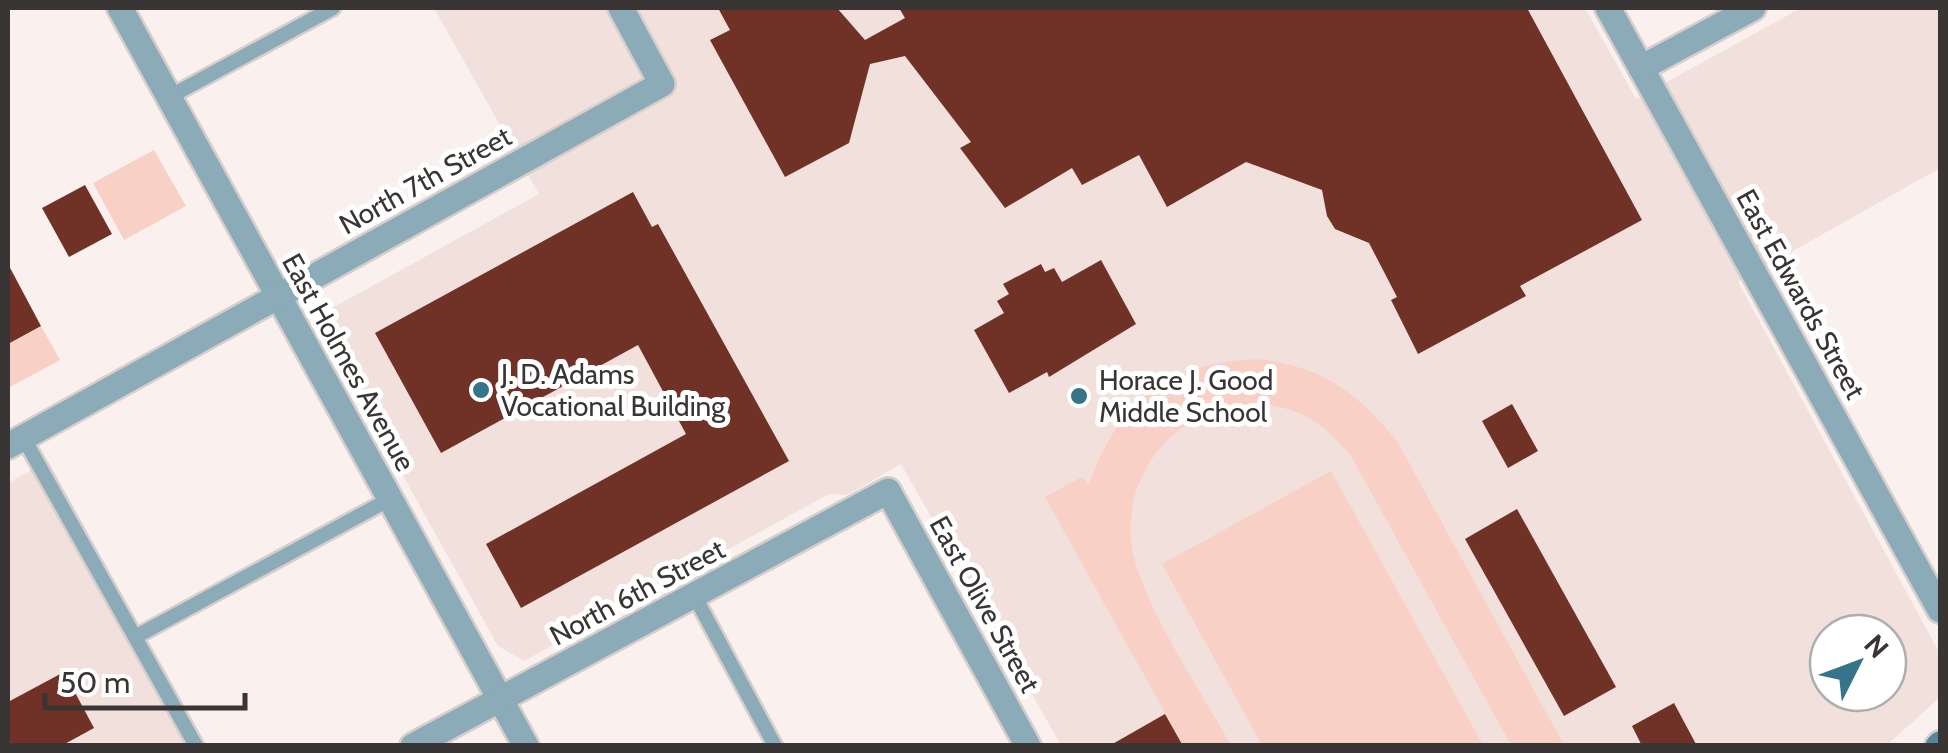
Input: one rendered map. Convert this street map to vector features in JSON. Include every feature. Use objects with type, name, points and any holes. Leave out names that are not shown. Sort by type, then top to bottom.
[{"type":"street","name":"East Holmes Avenue","points":[[120,8],[526,746]]},
{"type":"street","name":"North 7th Street","points":[[15,441],[662,84],[621,8]]},
{"type":"street","name":"East Edwards Street","points":[[1608,8],[1940,610]]},
{"type":"street","points":[[1641,68],[1753,8]]},
{"type":"street","name":"North 6th Street","points":[[414,746],[888,491]]},
{"type":"street","name":"East Olive Street","points":[[888,491],[1028,746]]},
{"type":"lane","points":[[169,97],[333,8]]},
{"type":"lane","points":[[15,441],[135,637],[196,746]]},
{"type":"lane","points":[[135,637],[390,499]]},
{"type":"lane","points":[[694,595],[775,746]]},
{"type":"shaded area","name":"Horace J. Good Middle School","points":[[434,8],[1585,8],[1636,99],[1801,8],[1940,8],[1940,168],[1738,282],[1940,654],[1940,697],[1887,745],[1061,745],[901,464],[847,495],[829,494],[524,661],[498,646],[320,327],[325,312],[539,194]]},
{"type":"shaded area","points":[[154,150],[186,206],[124,240],[93,183]]},
{"type":"shaded area","points":[[41,326],[60,360],[8,388],[8,344]]},
{"type":"shaded area","points":[[1258,359],[1302,368],[1336,384],[1367,408],[1397,441],[1564,745],[1511,745],[1341,444],[1305,416],[1272,405],[1240,405],[1210,412],[1182,427],[1160,449],[1143,475],[1133,506],[1131,540],[1145,588],[1172,644],[1231,745],[1183,745],[1045,497],[1082,477],[1089,485],[1115,431],[1151,392],[1198,368]]},
{"type":"shaded area","points":[[48,461],[204,745],[8,745],[8,483]]},
{"type":"shaded area","points":[[1331,471],[1483,745],[1262,745],[1162,564]]},
{"type":"building","points":[[718,8],[837,8],[865,40],[905,18],[899,8],[1527,8],[1642,220],[1520,286],[1526,296],[1418,354],[1391,300],[1397,297],[1369,243],[1335,229],[1327,216],[1322,190],[1246,162],[1167,207],[1139,155],[1082,185],[1072,168],[1005,208],[960,148],[971,142],[905,56],[870,64],[849,143],[785,177],[710,40],[730,30]]},
{"type":"building","points":[[85,185],[112,234],[69,257],[42,208]]},
{"type":"building","name":"J. D. Adams Vocational Building","points":[[633,192],[652,227],[658,224],[789,461],[521,608],[486,544],[686,434],[638,345],[441,453],[375,333]]},
{"type":"building","points":[[1101,260],[1136,324],[1049,377],[1047,372],[1009,393],[974,330],[1004,313],[997,301],[1009,294],[1003,284],[1041,264],[1045,272],[1054,268],[1062,282]]},
{"type":"building","points":[[8,264],[41,326],[8,344]]},
{"type":"building","points":[[1512,404],[1538,451],[1508,468],[1482,421]]},
{"type":"building","points":[[1517,509],[1616,687],[1564,716],[1465,539]]},
{"type":"building","points":[[64,672],[94,728],[61,746],[8,746],[8,702]]},
{"type":"building","points":[[1674,703],[1697,746],[1642,746],[1632,726]]},
{"type":"building","points":[[1165,714],[1183,746],[1109,746]]},
{"type":"place","name":"J. D. Adams Vocational Building","points":[[481,390]]},
{"type":"place","name":"Horace J. Good Middle School","points":[[1079,396]]}]
